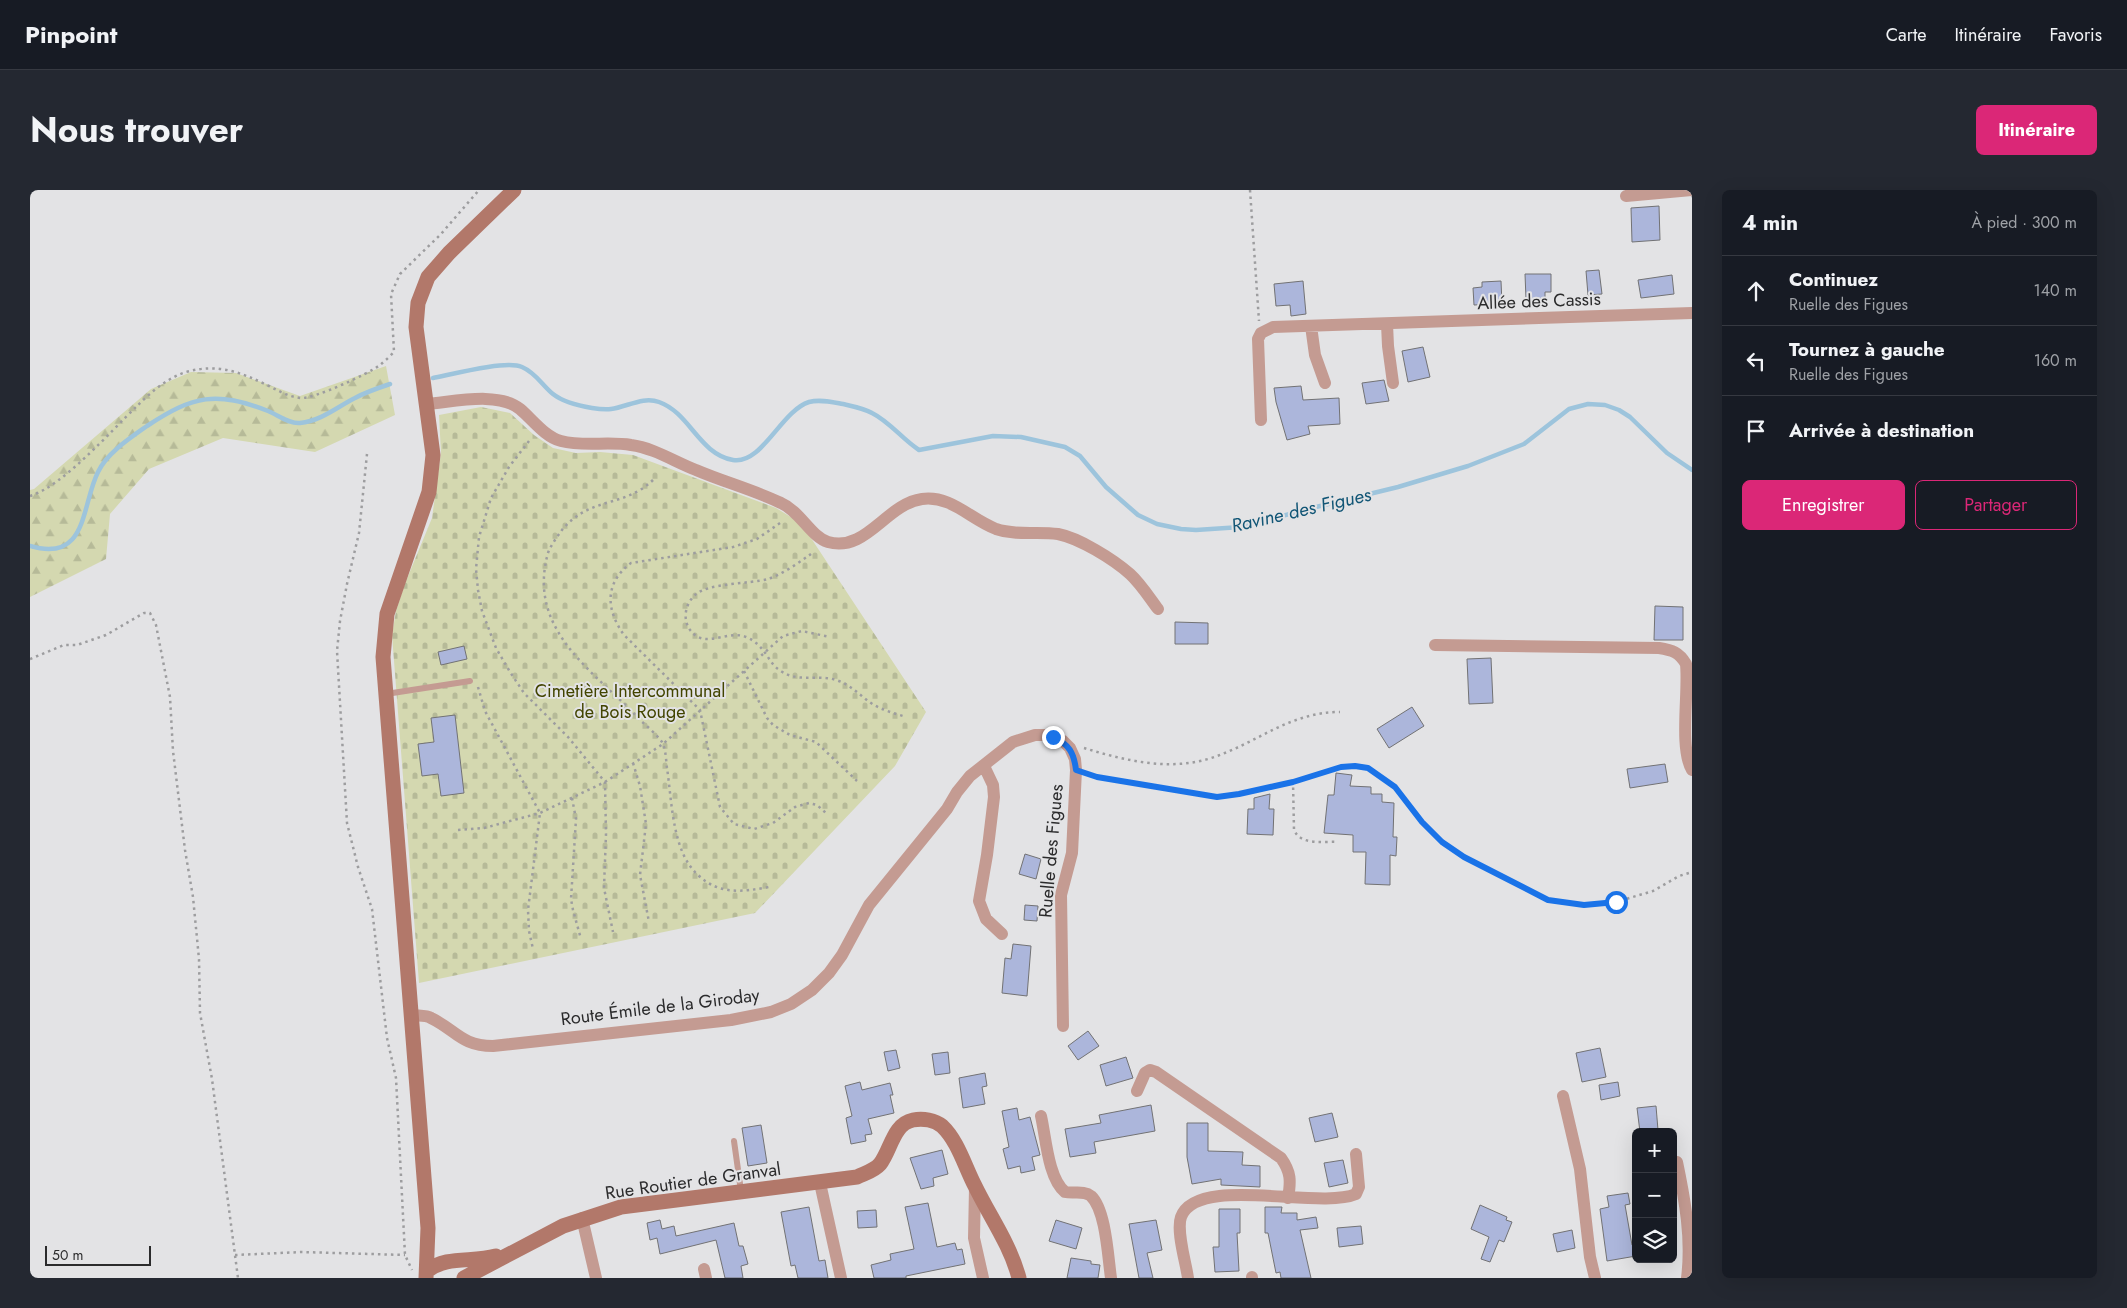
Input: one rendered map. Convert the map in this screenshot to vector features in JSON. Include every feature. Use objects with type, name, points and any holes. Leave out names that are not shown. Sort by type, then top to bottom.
[{"type":"main road","points":[[454,1260],[436,1249],[428,1228],[383,657],[387,614],[429,492],[434,456],[416,327],[418,303],[428,277],[514,190]]},
{"type":"main road","name":"Rue Routier de Granval","points":[[464,1278],[554,1230],[582,1218],[629,1206],[857,1177],[874,1169],[880,1163],[895,1133],[903,1125],[912,1120],[927,1119],[941,1126],[954,1142],[976,1188],[1001,1232],[1019,1278]]},
{"type":"main road","points":[[422,1274],[428,1228]]},
{"type":"main road","name":"Rue Routier de Granval","points":[[422,1274],[435,1264],[454,1260],[487,1258],[519,1249]]},
{"type":"street","points":[[1626,196],[1692,190]]},
{"type":"street","name":"Allée des Cassis","points":[[1261,333],[1273,327],[1692,313]]},
{"type":"street","points":[[1387,324],[1393,383]]},
{"type":"street","points":[[1311,326],[1315,355],[1325,383]]},
{"type":"street","points":[[1261,333],[1258,338],[1258,347],[1261,420]]},
{"type":"street","points":[[427,404],[492,399],[507,401],[518,407],[544,431],[559,441],[578,444],[630,444],[644,448],[781,503],[796,512],[812,531],[825,541],[838,544],[850,542],[864,535],[890,513],[907,503],[921,499],[948,501],[981,522],[999,530],[1016,533],[1059,534],[1088,547],[1109,558],[1130,574],[1158,609]]},
{"type":"street","points":[[1435,645],[1659,648],[1674,651],[1682,657],[1686,664],[1686,743],[1688,761],[1692,770]]},
{"type":"street","points":[[1002,934],[986,919],[978,901],[994,797],[993,785],[984,766],[1013,742],[1024,737],[1044,735],[1063,741]]},
{"type":"street","name":"Ruelle des Figues","points":[[1062,1026],[1061,895],[1072,853],[1076,770],[1070,748],[1063,741]]},
{"type":"street","name":"Route Émile de la Giroday","points":[[412,1015],[429,1017],[469,1043],[481,1046],[494,1046],[731,1020],[771,1012],[792,1004],[812,990],[828,973],[842,955],[869,905],[880,890],[947,809],[963,783],[984,766]]},
{"type":"street","points":[[1137,1091],[1145,1073],[1150,1070],[1156,1072],[1281,1158],[1289,1170],[1291,1181],[1288,1198]]},
{"type":"street","points":[[1563,1096],[1580,1169],[1590,1257],[1595,1278]]},
{"type":"street","points":[[1042,1116],[1053,1171],[1060,1188],[1065,1192],[1082,1192],[1090,1195],[1099,1206],[1111,1278]]},
{"type":"street","points":[[1188,1278],[1180,1232],[1181,1218],[1189,1206],[1214,1196],[1235,1194],[1307,1199],[1350,1197],[1356,1194],[1359,1187],[1356,1154]]},
{"type":"street","points":[[1677,1162],[1686,1201],[1690,1254],[1687,1278]]},
{"type":"street","points":[[820,1183],[841,1278]]},
{"type":"street","points":[[976,1188],[974,1238],[982,1278]]},
{"type":"street","points":[[582,1218],[596,1278]]},
{"type":"lane","points":[[386,694],[470,681]]},
{"type":"lane","points":[[734,1141],[741,1191]]},
{"type":"path","points":[[30,496],[46,490],[66,474],[152,392],[183,373],[199,369],[228,369],[245,374],[285,394],[302,398],[318,396],[380,366],[394,352],[391,294],[400,274],[441,234],[479,190]]},
{"type":"path","points":[[1250,190],[1258,316],[1261,333]]},
{"type":"path","points":[[529,441],[509,467],[491,498],[479,536],[476,569],[482,611],[496,648],[524,693],[568,737],[605,782],[604,888],[613,932]]},
{"type":"path","points":[[367,454],[359,533],[343,603],[337,652],[346,814],[358,866],[372,909],[387,1038],[396,1078],[405,1255],[422,1274]]},
{"type":"path","points":[[653,480],[634,494],[584,510],[568,523],[557,536],[549,551],[544,578],[547,605],[562,639],[582,666],[630,708],[663,744],[680,846],[687,864],[698,876],[715,887],[741,892],[769,887]]},
{"type":"path","points":[[780,523],[757,539],[733,547],[631,563],[623,569],[615,580],[610,607],[614,622],[624,634],[700,710],[720,807],[734,824],[754,829],[773,823],[795,807],[809,804],[816,805],[827,814]]},
{"type":"path","points":[[811,554],[770,578],[744,584],[706,589],[695,594],[686,610],[685,620],[693,634],[700,638],[745,636],[766,651],[781,672],[801,678],[829,678],[838,681],[851,687],[873,704],[886,711],[903,716]]},
{"type":"path","points":[[30,659],[64,645],[77,645],[106,635],[144,613],[150,613],[156,625],[170,698],[173,751],[195,915],[199,959],[200,1013],[212,1079],[238,1278]]},
{"type":"path","points":[[458,830],[484,828],[540,814],[605,782],[663,744],[783,636],[792,632],[802,631],[830,637]]},
{"type":"path","points":[[744,671],[767,718],[773,726],[790,735],[816,742],[857,781]]},
{"type":"path","points":[[470,681],[474,682],[477,686],[485,711],[540,814],[528,910],[529,931],[533,949]]},
{"type":"path","points":[[1063,741],[1111,756],[1155,764],[1185,763],[1221,754],[1297,718],[1318,713],[1340,712]]},
{"type":"path","points":[[634,763],[646,824],[640,875],[649,922]]},
{"type":"path","name":"Ruelle des Figues","points":[[1076,770],[1097,777],[1217,797],[1293,782],[1341,767],[1355,766],[1368,768],[1395,787],[1422,822],[1442,842],[1464,857],[1548,900],[1584,905],[1616,902],[1653,891],[1679,876],[1692,872]]},
{"type":"path","points":[[1293,782],[1294,830],[1297,837],[1303,840],[1338,842]]},
{"type":"path","points":[[572,798],[576,820],[571,898],[574,917],[581,939]]},
{"type":"path","points":[[235,1255],[302,1252],[405,1255]]},
{"type":"green space","points":[[386,366],[395,415],[315,452],[223,438],[149,469],[110,514],[106,559],[30,597],[30,490],[34,489],[151,389],[191,372],[236,373],[300,396]]},
{"type":"green space","name":"Cimetière Intercommunal de Bois Rouge","points":[[481,407],[510,413],[534,435],[553,448],[576,453],[600,452],[633,455],[776,508],[794,519],[809,535],[926,712],[895,766],[755,913],[419,983],[392,635],[396,611],[404,586],[432,518],[441,453],[439,415]]},
{"type":"building","points":[[1659,206],[1660,240],[1632,242],[1631,208]]},
{"type":"building","points":[[1599,270],[1602,294],[1588,295],[1586,271]]},
{"type":"building","points":[[1525,274],[1551,274],[1551,292],[1545,292],[1545,299],[1526,299]]},
{"type":"building","points":[[1672,275],[1674,294],[1641,298],[1638,280]]},
{"type":"building","points":[[1303,281],[1306,314],[1291,316],[1290,305],[1276,306],[1274,284]]},
{"type":"building","points":[[1501,281],[1502,304],[1474,305],[1473,288],[1482,287],[1482,282]]},
{"type":"building","points":[[1423,347],[1430,377],[1408,382],[1402,351]]},
{"type":"building","points":[[1384,380],[1389,401],[1366,404],[1362,383]]},
{"type":"building","points":[[1301,386],[1303,400],[1339,398],[1340,424],[1308,426],[1310,434],[1287,440],[1274,388]]},
{"type":"building","points":[[1655,606],[1683,607],[1683,640],[1654,640]]},
{"type":"building","points":[[1175,622],[1208,623],[1208,644],[1175,644]]},
{"type":"building","points":[[464,646],[467,659],[441,665],[438,652]]},
{"type":"building","points":[[1491,658],[1493,703],[1469,704],[1467,659]]},
{"type":"building","points":[[1412,707],[1424,726],[1389,748],[1377,729]]},
{"type":"building","points":[[455,715],[464,793],[441,796],[438,774],[422,776],[418,744],[434,742],[431,718]]},
{"type":"building","points":[[1665,764],[1668,782],[1630,788],[1627,769]]},
{"type":"building","points":[[1336,773],[1352,775],[1350,786],[1371,787],[1371,794],[1382,794],[1382,802],[1394,803],[1393,837],[1397,837],[1396,856],[1390,855],[1390,885],[1365,884],[1366,852],[1353,852],[1353,835],[1324,833],[1328,795],[1334,795]]},
{"type":"building","points":[[1270,794],[1269,809],[1274,809],[1273,835],[1247,834],[1248,809],[1254,809],[1254,798]]},
{"type":"building","points":[[1025,854],[1041,859],[1036,879],[1019,874]]},
{"type":"building","points":[[1025,905],[1038,906],[1037,921],[1024,920]]},
{"type":"building","points":[[1013,944],[1031,946],[1027,996],[1002,993],[1005,958],[1011,959]]},
{"type":"building","points":[[1088,1031],[1099,1046],[1078,1060],[1068,1046]]},
{"type":"building","points":[[1600,1048],[1606,1077],[1582,1082],[1576,1053]]},
{"type":"building","points":[[896,1050],[900,1068],[888,1071],[884,1052]]},
{"type":"building","points":[[948,1052],[950,1073],[935,1075],[932,1054]]},
{"type":"building","points":[[1126,1057],[1133,1078],[1106,1086],[1100,1065]]},
{"type":"building","points":[[985,1073],[987,1086],[982,1087],[985,1104],[963,1108],[959,1078]]},
{"type":"building","points":[[860,1082],[862,1090],[890,1083],[893,1095],[890,1095],[894,1113],[868,1119],[872,1134],[865,1135],[866,1141],[851,1144],[846,1118],[852,1116],[845,1086]]},
{"type":"building","points":[[1618,1082],[1620,1096],[1601,1100],[1599,1085]]},
{"type":"building","points":[[1151,1105],[1155,1131],[1094,1142],[1096,1153],[1070,1157],[1065,1129],[1101,1123],[1099,1115]]},
{"type":"building","points":[[1656,1106],[1658,1128],[1640,1128],[1637,1108]]},
{"type":"building","points":[[1017,1108],[1019,1120],[1030,1117],[1040,1155],[1032,1157],[1035,1170],[1021,1173],[1020,1166],[1008,1169],[1003,1149],[1009,1147],[1002,1111]]},
{"type":"building","points":[[1332,1113],[1338,1137],[1315,1142],[1309,1118]]},
{"type":"building","points":[[1187,1123],[1208,1123],[1208,1151],[1243,1152],[1242,1165],[1260,1166],[1260,1187],[1221,1185],[1221,1179],[1192,1184],[1187,1157]]},
{"type":"building","points":[[761,1125],[767,1163],[748,1166],[742,1128]]},
{"type":"building","points":[[942,1150],[948,1174],[933,1178],[934,1186],[921,1189],[910,1158]]},
{"type":"building","points":[[1343,1160],[1348,1183],[1329,1187],[1324,1163]]},
{"type":"building","points":[[1628,1193],[1630,1204],[1625,1205],[1632,1245],[1632,1257],[1607,1261],[1600,1209],[1609,1207],[1607,1196]]},
{"type":"building","points":[[928,1203],[937,1247],[955,1243],[957,1250],[962,1249],[965,1264],[906,1276],[906,1278],[874,1278],[871,1265],[891,1260],[890,1254],[914,1249],[905,1207]]},
{"type":"building","points":[[1480,1205],[1507,1217],[1506,1220],[1512,1222],[1504,1242],[1499,1240],[1490,1262],[1481,1259],[1489,1237],[1471,1229]]},
{"type":"building","points":[[809,1207],[819,1261],[825,1260],[828,1278],[798,1278],[795,1265],[791,1266],[781,1212]]},
{"type":"building","points":[[1265,1207],[1282,1207],[1281,1213],[1297,1213],[1297,1220],[1316,1217],[1318,1228],[1300,1230],[1311,1278],[1281,1278],[1280,1272],[1276,1273],[1268,1233],[1265,1233]]},
{"type":"building","points":[[1219,1209],[1240,1209],[1240,1233],[1237,1233],[1239,1271],[1215,1272],[1213,1247],[1219,1247]]},
{"type":"building","points":[[876,1210],[877,1227],[858,1228],[857,1211]]},
{"type":"building","points":[[660,1220],[662,1229],[674,1226],[676,1236],[734,1223],[739,1246],[743,1246],[748,1264],[741,1266],[743,1278],[725,1278],[716,1240],[660,1254],[657,1238],[650,1240],[647,1223]]},
{"type":"building","points":[[1056,1220],[1082,1228],[1076,1249],[1049,1241]]},
{"type":"building","points":[[1156,1220],[1162,1250],[1147,1253],[1153,1278],[1139,1278],[1129,1224]]},
{"type":"building","points":[[1361,1226],[1363,1244],[1339,1247],[1337,1228]]},
{"type":"building","points":[[1572,1230],[1575,1248],[1557,1252],[1553,1234]]},
{"type":"building","points":[[1071,1258],[1091,1261],[1091,1264],[1100,1265],[1098,1278],[1067,1278]]},
{"type":"waterway","name":"Ravine des Figues","points":[[433,378],[479,368],[514,365],[531,372],[557,397],[577,405],[606,409],[653,400],[670,407],[711,450],[733,460],[743,459],[753,454],[799,407],[809,402],[817,401],[843,404],[869,411],[885,421],[919,450],[993,436],[1021,437],[1065,447],[1080,456],[1106,487],[1138,515],[1157,524],[1181,529],[1241,527],[1398,487],[1468,466],[1524,444],[1569,409],[1588,404],[1605,405],[1619,410],[1630,417],[1667,453],[1692,470]]},
{"type":"waterway","name":"Ravine des Figues","points":[[30,546],[49,549],[63,546],[73,539],[84,515],[98,472],[107,458],[147,426],[178,408],[192,402],[219,399],[250,405],[292,422],[300,423],[322,417],[359,396],[390,384]]},
{"type":"route","points":[[1053,737],[1063,741],[1070,748],[1075,759],[1076,770],[1097,777],[1217,797],[1293,782],[1341,767],[1355,766],[1368,768],[1395,787],[1422,822],[1442,842],[1464,857],[1548,900],[1584,905],[1616,902]]}]
